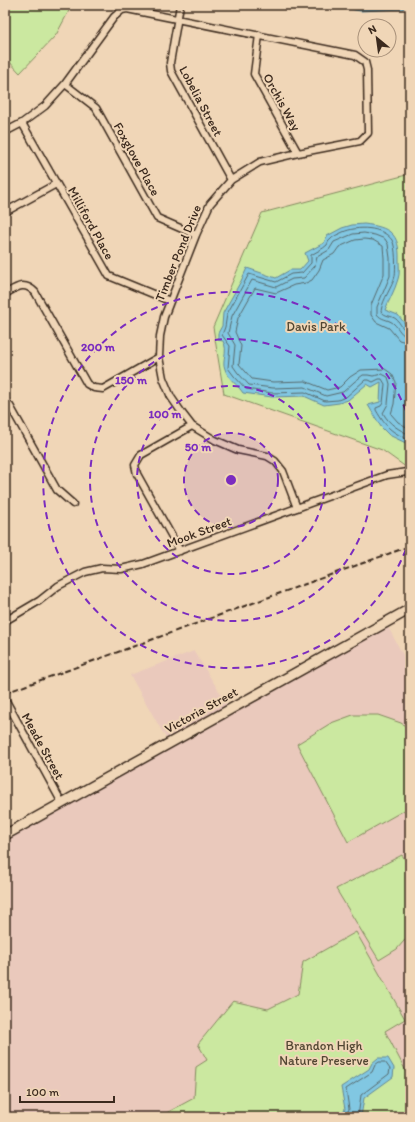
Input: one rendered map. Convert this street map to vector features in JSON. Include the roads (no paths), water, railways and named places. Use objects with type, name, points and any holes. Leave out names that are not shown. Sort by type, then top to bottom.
[{"type":"street","name":"Lobelia Street","points":[[180,5],[170,63],[171,71],[231,180]]},
{"type":"street","name":"Timber Pond Drive","points":[[5,132],[22,123],[45,106],[65,84],[114,17],[122,10],[133,9],[178,20],[355,55],[365,62],[367,70],[368,133],[360,141],[260,162],[231,180],[210,204],[196,235],[164,317],[160,336],[159,357],[163,378],[171,397],[192,426]]},
{"type":"street","name":"Orchis Way","points":[[259,35],[254,74],[298,153]]},
{"type":"street","name":"Foxglove Place","points":[[65,84],[96,108],[157,218],[196,235]]},
{"type":"street","name":"Milliford Place","points":[[22,123],[109,276],[170,302]]},
{"type":"street","points":[[5,212],[56,184]]},
{"type":"street","points":[[5,294],[21,286],[26,286],[36,292],[90,387],[103,389],[159,357]]},
{"type":"street","points":[[5,401],[10,406],[57,490],[73,504]]},
{"type":"street","points":[[180,551],[137,474],[135,465],[141,455],[192,426],[203,434],[226,445],[238,450],[268,456],[275,461],[283,471],[297,508]]},
{"type":"street","name":"Mook Street","points":[[5,621],[40,601],[72,577],[85,572],[102,568],[121,569],[131,567],[180,551],[387,476],[407,472]]},
{"type":"street","name":"Victoria Street","points":[[5,835],[410,609]]},
{"type":"street","name":"Meade Street","points":[[5,699],[62,803]]},
{"type":"water","points":[[329,5],[406,5],[403,9],[360,11]]},
{"type":"water","name":"Davis Park","points":[[364,224],[380,227],[391,233],[395,238],[399,251],[399,277],[385,310],[398,315],[410,330],[410,445],[389,435],[381,427],[368,405],[380,402],[381,382],[372,387],[367,384],[348,400],[324,405],[304,396],[272,397],[243,393],[226,373],[224,365],[225,345],[223,341],[218,340],[218,333],[222,326],[223,313],[247,268],[276,278],[290,270],[300,270],[308,261],[305,253],[324,243],[327,236],[342,228]]},
{"type":"water","points":[[378,1058],[388,1058],[394,1068],[393,1077],[364,1098],[361,1117],[341,1117],[345,1109],[341,1087],[369,1069],[372,1063]]},
{"type":"railway","points":[[5,693],[410,546]]},
{"type":"park label","name":"Brandon High Nature Preserve","points":[[324,1052]]}]
